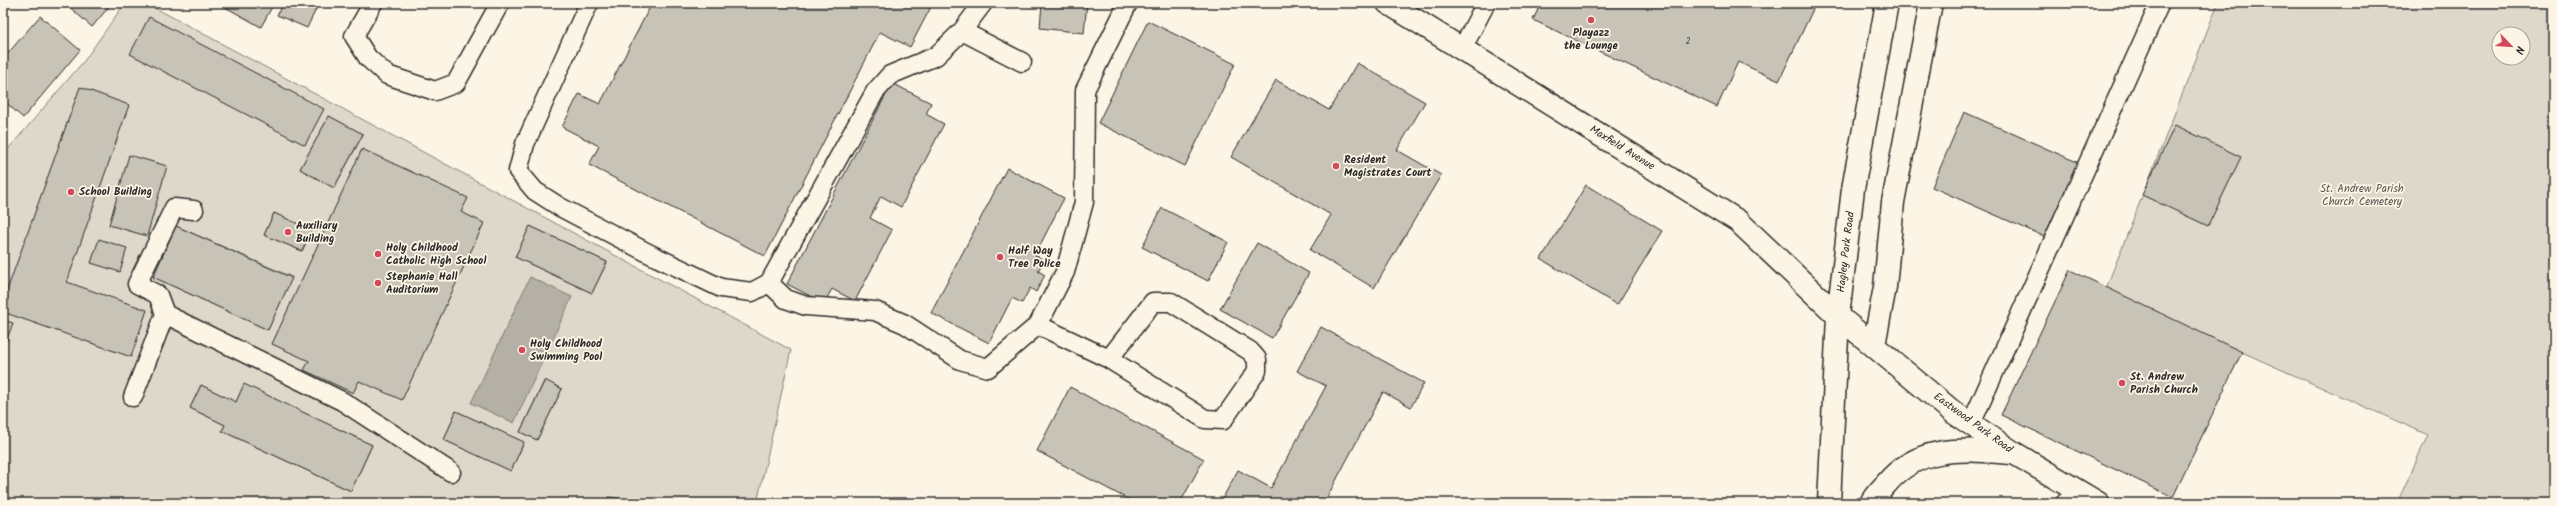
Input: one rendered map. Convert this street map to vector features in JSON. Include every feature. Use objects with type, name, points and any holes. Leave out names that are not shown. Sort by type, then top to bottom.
[{"type":"main road","name":"Maxfield Avenue","points":[[1388,3],[1738,220],[1838,316]]},
{"type":"main road","name":"Hagley Park Road","points":[[1829,503],[1838,316],[1853,189],[1887,3]]},
{"type":"main road","points":[[1874,345],[1885,287],[1893,202],[1931,3]]},
{"type":"main road","name":"Eastwood Park Road","points":[[1838,316],[1953,412],[2014,453],[2071,498],[2098,503]]},
{"type":"main road","points":[[1871,503],[1893,475],[1920,457],[1951,449],[2014,453]]},
{"type":"lane","points":[[373,3],[354,36],[368,58],[387,75],[435,91],[456,82],[500,3]]},
{"type":"lane","points":[[589,3],[525,144],[518,171],[536,191],[560,207],[652,255],[721,288],[752,292],[769,283],[875,92],[890,75],[936,56],[962,31],[983,3]]},
{"type":"lane","points":[[769,283],[786,299],[806,306],[875,311],[905,324],[960,360],[988,368],[1038,324],[1065,272],[1084,202],[1085,90],[1128,3]]},
{"type":"lane","points":[[1462,49],[1486,3]]},
{"type":"lane","points":[[1971,424],[2160,3]]},
{"type":"lane","points":[[962,31],[1022,62]]},
{"type":"lane","points":[[194,210],[174,208],[137,284],[158,295],[166,314],[342,401],[451,472]]},
{"type":"lane","points":[[1038,324],[1109,359],[1205,419],[1213,421],[1222,420],[1257,371],[1257,359],[1250,351],[1172,302],[1153,302],[1109,359]]},
{"type":"lane","points":[[133,397],[166,314]]},
{"type":"green space","name":"Holy Childhood Catholic High School","points":[[125,3],[146,3],[791,350],[757,503],[658,503],[608,497],[607,503],[3,503],[3,155],[84,61]],"holes":[[[329,116],[363,135],[334,188],[300,169]],[[274,213],[311,230],[302,251],[264,235]],[[176,226],[292,277],[268,330],[153,277]],[[530,226],[607,262],[592,293],[515,257]],[[544,381],[562,389],[537,440],[520,432]],[[201,385],[236,402],[244,385],[372,445],[351,491],[222,431],[225,425],[190,408]],[[456,411],[524,443],[511,470],[444,440]]]},
{"type":"green space","name":"St. Andrew Parish Church Cemetery","points":[[2218,3],[2554,3],[2554,503],[2397,503],[2428,435],[2105,291]]},
{"type":"shaded area","name":"Holy Childhood Swimming Pool","points":[[530,277],[572,297],[514,423],[471,403]]},
{"type":"building","points":[[65,3],[112,3],[92,27]]},
{"type":"building","points":[[218,3],[274,3],[261,27]]},
{"type":"building","points":[[283,3],[319,3],[307,28],[277,15]]},
{"type":"building","points":[[652,3],[933,3],[910,47],[880,32],[765,256],[589,165],[599,146],[562,127],[579,94],[600,104]]},
{"type":"building","points":[[1042,3],[1087,3],[1084,33],[1040,28]]},
{"type":"building","points":[[1541,3],[1816,3],[1779,81],[1738,62],[1717,107],[1533,20]]},
{"type":"building","points":[[40,16],[80,50],[23,118],[3,100],[3,59]]},
{"type":"building","points":[[149,17],[324,109],[305,145],[130,54]]},
{"type":"building","points":[[1148,21],[1235,64],[1185,166],[1098,123]]},
{"type":"building","name":"Resident Magistrates Court","points":[[1357,63],[1425,102],[1397,150],[1441,175],[1374,288],[1310,250],[1331,215],[1231,157],[1276,80],[1329,110]]},
{"type":"building","points":[[892,83],[931,103],[926,114],[944,124],[901,207],[881,196],[870,218],[892,230],[855,301],[832,289],[824,303],[787,284]]},
{"type":"building","name":"School Building","points":[[80,87],[129,105],[67,282],[147,310],[131,357],[3,312],[6,293]]},
{"type":"building","points":[[1964,112],[2079,163],[2045,237],[1932,187]]},
{"type":"building","points":[[329,116],[363,134],[334,188],[300,169]]},
{"type":"building","points":[[2175,125],[2241,157],[2208,226],[2142,195]]},
{"type":"building","name":"Stephanie Hall Auditorium","points":[[362,149],[468,198],[461,212],[484,223],[402,400],[359,381],[353,393],[304,370],[309,361],[272,344]]},
{"type":"building","name":"School Building","points":[[129,155],[167,166],[147,236],[109,225]]},
{"type":"building","name":"Half Way Tree Police","points":[[1007,168],[1064,198],[1035,255],[1044,260],[1038,271],[1045,275],[1036,292],[1030,288],[1022,303],[1012,298],[989,343],[931,313]]},
{"type":"building","points":[[1586,185],[1662,231],[1617,305],[1541,259]]},
{"type":"building","points":[[1162,208],[1228,242],[1208,281],[1142,247]]},
{"type":"building","name":"Auxiliary Building","points":[[274,213],[312,230],[302,251],[264,235]]},
{"type":"building","points":[[176,226],[292,278],[268,330],[153,277]]},
{"type":"building","points":[[530,226],[607,262],[592,293],[515,257]]},
{"type":"building","points":[[99,239],[127,248],[120,272],[91,263]]},
{"type":"building","points":[[1257,243],[1309,273],[1272,338],[1220,309]]},
{"type":"building","name":"St. Andrew Parish Church","points":[[2070,270],[2242,352],[2173,497],[2001,415]]},
{"type":"building","points":[[3,320],[13,323],[3,350]]},
{"type":"building","points":[[1321,327],[1424,383],[1411,407],[1383,392],[1324,503],[1220,503],[1238,470],[1271,488],[1326,386],[1297,371]]},
{"type":"building","points":[[545,380],[562,389],[537,440],[520,432]]},
{"type":"building","points":[[244,384],[372,445],[351,491],[222,431],[225,425],[190,408],[201,385],[236,402]]},
{"type":"building","points":[[1070,387],[1204,459],[1180,503],[1135,503],[1037,451]]},
{"type":"building","points":[[456,411],[524,442],[511,471],[444,440]]},
{"type":"building","points":[[608,497],[658,503],[607,503]]},
{"type":"place","name":"Playazz the Lounge","points":[[1591,20]]},
{"type":"place","name":"Resident Magistrates Court","points":[[1336,166]]},
{"type":"place","name":"School Building","points":[[71,192]]},
{"type":"place","name":"Auxiliary Building","points":[[288,232]]},
{"type":"place","name":"Holy Childhood Catholic High School","points":[[378,254]]},
{"type":"place","name":"Half Way Tree Police","points":[[1000,257]]},
{"type":"place","name":"Stephanie Hall Auditorium","points":[[378,283]]},
{"type":"place","name":"Holy Childhood Swimming Pool","points":[[522,350]]},
{"type":"place","name":"St. Andrew Parish Church","points":[[2122,383]]}]
